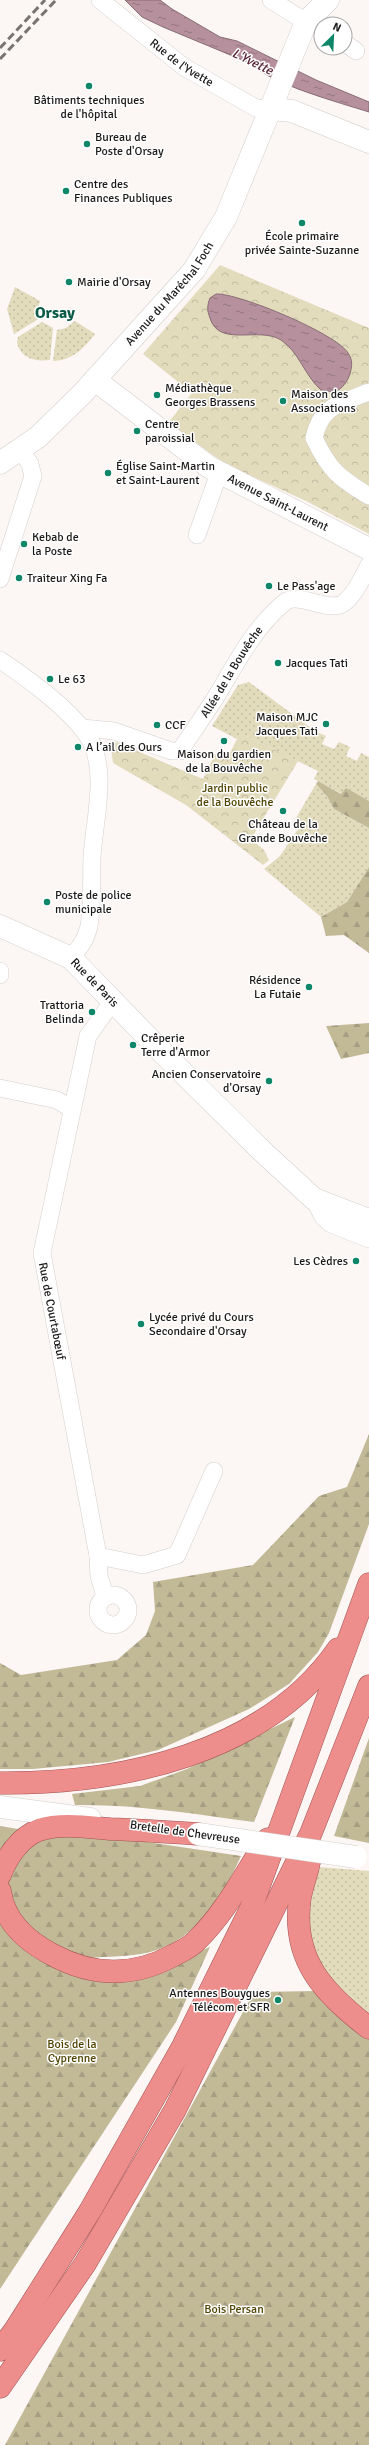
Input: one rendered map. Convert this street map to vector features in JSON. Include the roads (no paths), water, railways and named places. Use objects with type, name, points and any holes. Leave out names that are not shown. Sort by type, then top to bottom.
[{"type":"highway","points":[[0,2350],[15,2330],[90,2211],[182,2048],[251,1908],[282,1818],[369,1584]]},
{"type":"highway","points":[[0,1784],[38,1784],[105,1776],[160,1764],[236,1736],[279,1711],[305,1688],[326,1667],[354,1626]]},
{"type":"highway","points":[[0,2387],[85,2264],[171,2117],[311,1833],[368,1699]]},
{"type":"highway","points":[[0,1890],[2,1904],[15,1928],[38,1948],[66,1962],[86,1968],[104,1971],[135,1971],[166,1959],[197,1941],[228,1904],[282,1818]]},
{"type":"highway","points":[[0,1875],[5,1863],[19,1843],[39,1830],[58,1827],[91,1827],[198,1834]]},
{"type":"highway","points":[[311,1833],[311,1856],[300,1897],[298,1919],[300,1942],[313,1975],[345,2010],[369,2028]]},
{"type":"main road","points":[[312,22],[328,0]]},
{"type":"main road","name":"Avenue du Maréchal Foch","points":[[0,463],[38,437],[95,380],[194,270],[226,217],[283,83],[292,57],[312,22]]},
{"type":"main road","points":[[272,109],[292,111],[369,142]]},
{"type":"main road","name":"Avenue Saint-Laurent","points":[[95,380],[219,473],[293,508],[369,549]]},
{"type":"main road","points":[[0,926],[71,958]]},
{"type":"main road","name":"Rue de Paris","points":[[71,958],[164,1054],[314,1199],[369,1220]]},
{"type":"main road","name":"Bretelle de Chevreuse","points":[[0,1807],[363,1858]]},
{"type":"street","name":"Rue de l'Yvette","points":[[100,0],[138,32],[184,67],[214,86],[256,108],[272,109]]},
{"type":"street","points":[[271,0],[312,22]]},
{"type":"street","points":[[369,392],[328,409],[321,416],[314,438],[323,458],[337,475],[369,496]]},
{"type":"street","points":[[0,579],[32,476],[30,464],[20,449]]},
{"type":"street","points":[[196,535],[219,473]]},
{"type":"street","name":"Allée de la Bouvêche","points":[[82,728],[114,730],[171,751],[180,751],[214,699],[238,657],[268,620],[287,601],[295,599],[329,606],[343,604],[354,593],[369,565]]},
{"type":"street","name":"Rue de Paris","points":[[0,660],[23,675],[82,728],[91,741],[96,761],[99,789],[93,839],[89,926],[84,943],[71,958]]},
{"type":"street","points":[[0,669],[19,681]]},
{"type":"street","name":"Rue de Courtabœuf","points":[[105,1596],[99,1576],[98,1556],[42,1253],[88,1036],[108,1008]]},
{"type":"street","points":[[0,1088],[57,1100],[72,1109]]},
{"type":"street","name":"Rue de Paris","points":[[314,1199],[323,1217],[331,1224],[369,1239]]},
{"type":"street","points":[[98,1556],[143,1565],[177,1555],[214,1472]]},
{"type":"water","name":"L'Yvette","points":[[125,0],[160,0],[172,9],[220,37],[237,41],[316,80],[369,102],[369,112],[324,98],[274,79],[252,64],[142,17]]},
{"type":"water","points":[[216,294],[228,295],[265,307],[307,326],[340,345],[350,356],[352,366],[346,382],[335,392],[321,390],[315,384],[293,351],[281,340],[272,336],[241,335],[222,332],[215,327],[208,310],[210,298]]},
{"type":"railway","points":[[0,48],[45,0]]},
{"type":"railway","points":[[0,59],[56,0]]},
{"type":"place","name":"Bâtiments techniques de l'hôpital","points":[[89,86]]},
{"type":"place","name":"Bureau de Poste d'Orsay","points":[[87,144]]},
{"type":"place","name":"Centre des Finances Publiques","points":[[66,191]]},
{"type":"place","name":"École primaire privée Sainte-Suzanne","points":[[302,223]]},
{"type":"place","name":"Mairie d'Orsay","points":[[69,282]]},
{"type":"place","name":"Médiathèque Georges Brassens","points":[[157,395]]},
{"type":"place","name":"Maison des Associations","points":[[283,401]]},
{"type":"place","name":"Centre paroissial","points":[[137,431]]},
{"type":"place","name":"Église Saint-Martin et Saint-Laurent","points":[[108,473]]},
{"type":"place","name":"Kebab de la Poste","points":[[24,544]]},
{"type":"place","name":"Traiteur Xing Fa","points":[[19,578]]},
{"type":"place","name":"Le Pass'age","points":[[269,586]]},
{"type":"place","name":"Jacques Tati","points":[[278,663]]},
{"type":"place","name":"Le 63","points":[[50,679]]},
{"type":"place","name":"Maison MJC Jacques Tati","points":[[326,724]]},
{"type":"place","name":"CCF","points":[[157,725]]},
{"type":"place","name":"Maison du gardien de la Bouvêche","points":[[224,741]]},
{"type":"place","name":"A l’ail des Ours","points":[[78,747]]},
{"type":"place","name":"Château de la Grande Bouvêche","points":[[283,811]]},
{"type":"place","name":"Poste de police municipale","points":[[47,902]]},
{"type":"place","name":"Résidence La Futaie","points":[[309,987]]},
{"type":"place","name":"Trattoria Belinda","points":[[92,1012]]},
{"type":"place","name":"Crêperie Terre d'Armor","points":[[133,1045]]},
{"type":"place","name":"Ancien Conservatoire d'Orsay","points":[[269,1081]]},
{"type":"place","name":"Les Cèdres","points":[[356,1261]]},
{"type":"place","name":"Lycée privé du Cours Secondaire d'Orsay","points":[[141,1324]]},
{"type":"place","name":"Antennes Bouygues Télécom et SFR","points":[[278,2000]]},
{"type":"district","name":"Orsay","points":[[55,312]]},
{"type":"park label","name":"Jardin public de la Bouvêche","points":[[235,795]]},
{"type":"park label","name":"Bois de la Cyprenne","points":[[72,2051]]},
{"type":"park label","name":"Bois Persan","points":[[234,2309]]}]
